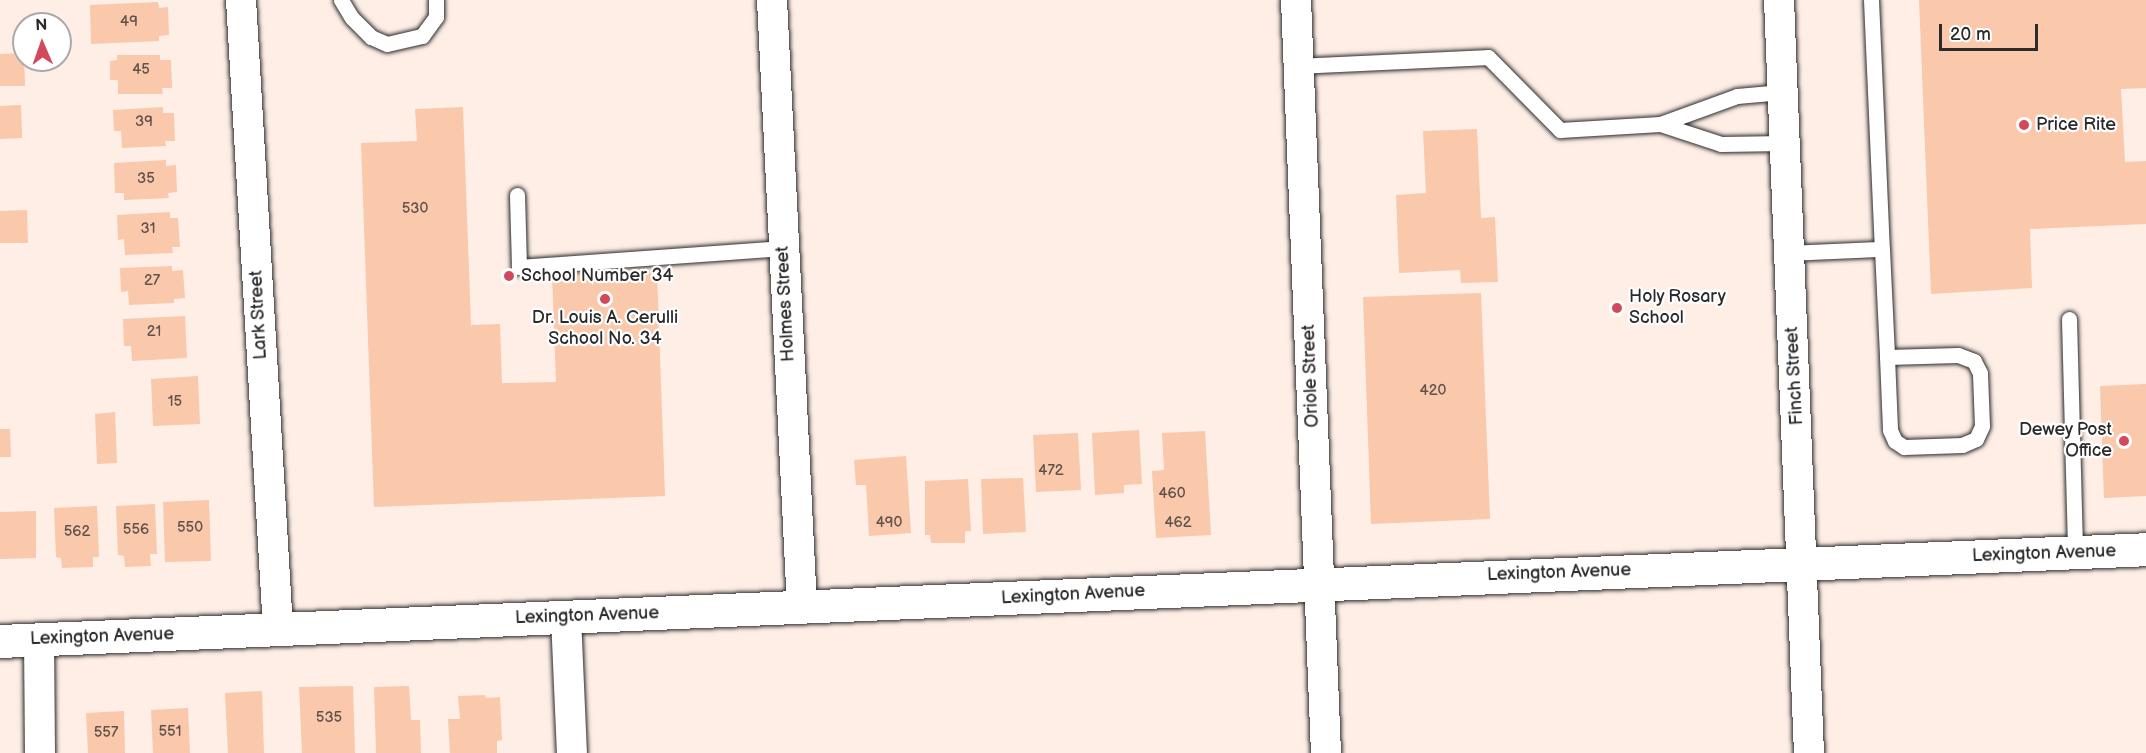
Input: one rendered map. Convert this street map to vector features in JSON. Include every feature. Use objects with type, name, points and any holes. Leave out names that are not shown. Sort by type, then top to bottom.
[{"type":"main road","name":"Lexington Avenue","points":[[0,641],[2146,549]]},
{"type":"street","name":"Lark Street","points":[[241,0],[278,629]]},
{"type":"street","name":"Holmes Street","points":[[772,0],[802,607]]},
{"type":"street","name":"Oriole Street","points":[[1296,0],[1326,753]]},
{"type":"street","name":"Finch Street","points":[[1779,0],[1809,753]]},
{"type":"street","points":[[566,617],[572,753]]},
{"type":"street","points":[[39,639],[40,753]]},
{"type":"lane","points":[[341,0],[352,18],[371,37],[387,44],[422,36],[436,17],[436,0]]},
{"type":"lane","points":[[1871,0],[1890,430],[1895,441],[1904,447],[1962,445],[1976,439],[1982,426],[1980,373],[1974,361],[1958,355],[1887,357]]},
{"type":"lane","points":[[1299,66],[1488,57],[1560,130],[1660,124],[1737,96],[1782,92]]},
{"type":"lane","points":[[1660,124],[1720,144],[1785,143]]},
{"type":"lane","points":[[517,195],[519,267],[783,248]]},
{"type":"lane","points":[[1789,253],[1882,249]]},
{"type":"lane","points":[[2069,319],[2075,552]]},
{"type":"building","name":"Price Rite","points":[[1919,0],[2146,0],[2146,88],[2121,89],[2125,162],[2146,161],[2146,224],[2030,229],[2032,288],[1931,294]]},
{"type":"building","points":[[158,2],[159,8],[168,7],[169,35],[159,36],[159,41],[91,44],[90,5]]},
{"type":"building","points":[[0,54],[12,54],[12,72],[25,72],[25,86],[0,86]]},
{"type":"building","points":[[117,55],[160,55],[160,60],[171,60],[172,88],[162,88],[163,94],[118,94],[118,80],[110,80],[110,61],[117,60]]},
{"type":"building","points":[[21,105],[22,138],[0,139],[0,106]]},
{"type":"building","points":[[163,107],[163,113],[174,113],[175,141],[165,141],[166,146],[122,148],[121,131],[114,131],[113,110]]},
{"type":"building","name":"Dr. Louis A. Cerulli School No. 34","points":[[463,107],[471,325],[500,324],[502,383],[556,382],[552,274],[657,271],[665,496],[374,507],[361,143],[417,141],[415,109]]},
{"type":"building","points":[[1477,129],[1481,218],[1495,217],[1498,282],[1461,283],[1460,270],[1399,273],[1396,195],[1426,193],[1423,131]]},
{"type":"building","points":[[166,160],[166,166],[176,165],[177,192],[168,193],[169,198],[124,200],[124,193],[115,193],[114,163]]},
{"type":"building","points":[[27,210],[28,243],[0,243],[0,211]]},
{"type":"building","points":[[170,212],[170,218],[178,218],[180,247],[172,247],[173,253],[125,255],[124,239],[118,240],[117,215]]},
{"type":"building","points":[[172,266],[172,271],[183,270],[185,298],[174,299],[174,303],[129,305],[128,291],[121,292],[120,268]]},
{"type":"building","points":[[1481,293],[1490,519],[1371,524],[1363,297]]},
{"type":"building","points":[[185,316],[187,358],[132,361],[131,346],[124,346],[123,319]]},
{"type":"building","points":[[198,376],[200,424],[153,426],[151,379]]},
{"type":"building","name":"Dewey Post Office","points":[[2146,384],[2146,496],[2104,498],[2100,386]]},
{"type":"building","points":[[115,412],[117,463],[97,464],[95,414]]},
{"type":"building","points":[[0,429],[10,429],[11,457],[0,457]]},
{"type":"building","points":[[1139,430],[1142,484],[1124,485],[1124,493],[1095,495],[1092,433]]},
{"type":"building","points":[[1205,431],[1211,535],[1156,538],[1152,471],[1164,470],[1162,433]]},
{"type":"building","points":[[1078,433],[1081,490],[1036,492],[1033,435]]},
{"type":"building","points":[[906,456],[911,533],[869,536],[866,485],[856,485],[854,460]]},
{"type":"building","points":[[1023,478],[1026,532],[983,534],[981,479]]},
{"type":"building","points":[[968,479],[971,531],[965,531],[965,543],[931,543],[930,535],[925,535],[925,481]]},
{"type":"building","points":[[209,500],[211,561],[165,562],[163,502]]},
{"type":"building","points":[[155,504],[157,554],[150,554],[151,566],[125,567],[124,556],[118,555],[116,506]]},
{"type":"building","points":[[97,506],[99,557],[93,557],[93,567],[62,568],[61,558],[56,557],[54,508]]},
{"type":"building","points":[[36,511],[36,558],[0,559],[0,512]]},
{"type":"building","points":[[353,686],[355,753],[302,753],[299,687]]},
{"type":"building","points":[[409,686],[411,720],[420,720],[421,753],[376,753],[374,687]]},
{"type":"building","points":[[262,691],[264,753],[228,753],[225,693]]},
{"type":"building","points":[[485,695],[486,698],[500,697],[502,740],[497,741],[497,753],[450,753],[448,719],[460,719],[458,696]]},
{"type":"building","points":[[188,708],[190,753],[153,753],[151,710]]},
{"type":"building","points":[[124,711],[125,753],[88,753],[86,713]]},
{"type":"place","name":"Price Rite","points":[[2024,125]]},
{"type":"place","name":"School Number 34","points":[[509,276]]},
{"type":"place","name":"Dr. Louis A. Cerulli School No. 34","points":[[605,299]]},
{"type":"place","name":"Holy Rosary School","points":[[1617,308]]},
{"type":"place","name":"Dewey Post Office","points":[[2124,441]]}]
